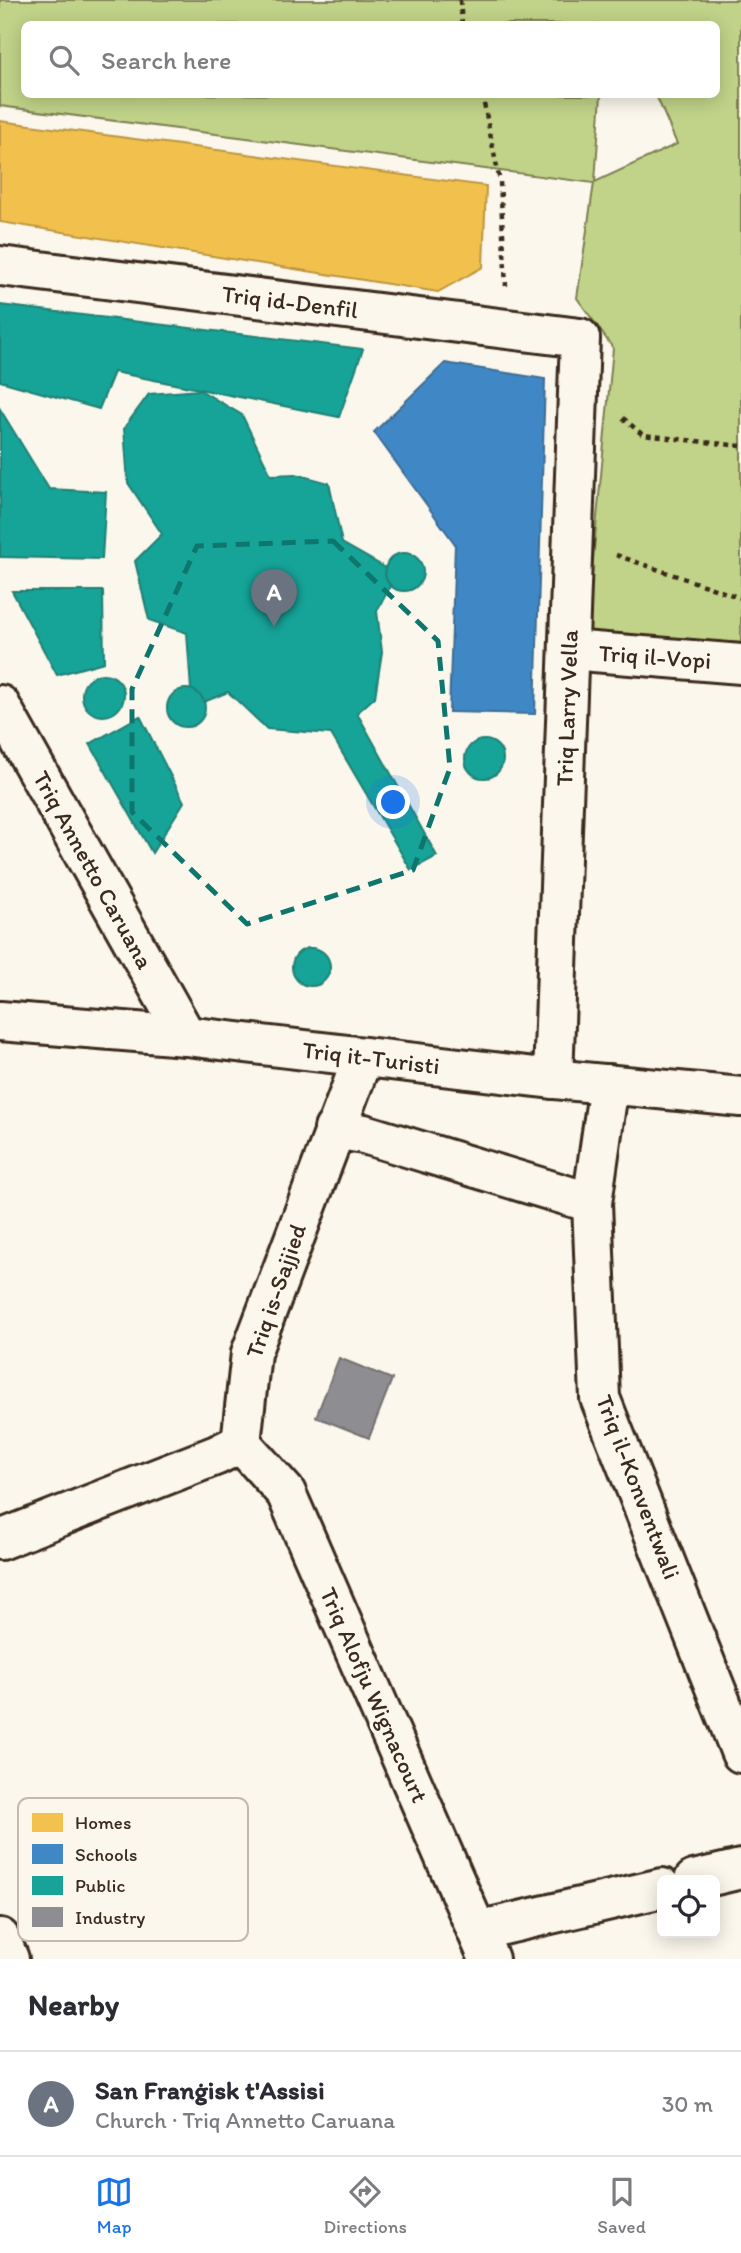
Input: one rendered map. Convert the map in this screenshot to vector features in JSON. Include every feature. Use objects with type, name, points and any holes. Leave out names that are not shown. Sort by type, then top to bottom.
[{"type":"street","name":"Triq id-Denfil","points":[[0,266],[580,338]]},
{"type":"street","name":"Triq Larry Vella","points":[[553,1079],[580,338]]},
{"type":"street","name":"Triq il-Vopi","points":[[569,650],[741,664]]},
{"type":"street","name":"Triq Annetto Caruana","points":[[0,705],[186,1036]]},
{"type":"street","name":"Triq it-Turisti","points":[[0,1021],[186,1036],[553,1079],[741,1097]]},
{"type":"street","name":"Triq is-Sajjied","points":[[241,1443],[251,1353],[363,1057]]},
{"type":"street","name":"Triq il-Konventwali","points":[[610,1084],[592,1203],[600,1398],[741,1753]]},
{"type":"street","points":[[334,1129],[364,1134],[592,1203]]},
{"type":"street","points":[[0,1540],[217,1455],[241,1443]]},
{"type":"street","name":"Triq Alofju Wignacourt","points":[[241,1443],[286,1493],[483,1945]]},
{"type":"street","points":[[715,1875],[741,1869]]},
{"type":"street","points":[[483,1945],[657,1890]]},
{"type":"street","points":[[0,1938],[9,1959]]},
{"type":"path","points":[[460,0],[462,21]]},
{"type":"path","points":[[482,98],[500,182],[508,329]]},
{"type":"path","points":[[579,382],[643,435],[741,446]]},
{"type":"path","points":[[573,541],[741,598]]},
{"type":"highlighted area","points":[[333,541],[438,641],[450,768],[413,870],[247,924],[132,812],[132,689],[197,546]]},
{"type":"green space","points":[[0,0],[741,0],[741,643],[586,634],[613,348],[577,298],[594,183],[0,106]],"holes":[[[21,21],[720,21],[720,98],[657,98],[677,144],[595,182],[601,98],[21,98]]]},
{"type":"building: Homes","points":[[0,121],[486,186],[483,267],[438,292],[0,222]]},
{"type":"building: Schools","points":[[445,363],[545,379],[535,714],[449,712],[455,544],[374,432]]},
{"type":"building: Public","points":[[0,305],[363,349],[339,417],[114,372],[99,409],[0,381]]},
{"type":"building: Public","points":[[200,390],[242,415],[271,475],[296,474],[329,483],[342,543],[386,568],[387,581],[391,585],[377,611],[382,652],[375,697],[357,713],[437,856],[411,870],[331,734],[267,729],[228,692],[204,702],[191,690],[187,633],[149,620],[135,561],[162,534],[128,483],[124,428],[149,394]]},
{"type":"building: Public","points":[[0,409],[49,489],[106,492],[102,559],[0,557]]},
{"type":"building: Public","points":[[404,553],[417,559],[423,572],[417,585],[404,591],[391,585],[385,572],[391,559]]},
{"type":"building: Public","points":[[12,591],[103,591],[104,662],[57,675]]},
{"type":"building: Public","points":[[103,674],[118,680],[124,695],[118,710],[103,716],[88,710],[82,695],[88,680]]},
{"type":"building: Public","points":[[186,689],[199,695],[205,708],[199,721],[186,727],[173,721],[167,708],[173,695]]},
{"type":"building: Public","points":[[140,716],[184,802],[152,853],[90,744]]},
{"type":"building: Public","points":[[484,740],[497,746],[503,759],[497,772],[484,778],[471,772],[465,759],[471,746]]},
{"type":"building: Public","points":[[311,948],[324,954],[330,967],[324,980],[311,986],[298,980],[292,967],[298,954]]},
{"type":"building: Industry","points":[[339,1358],[392,1379],[369,1438],[316,1417]]},
{"type":"place","name":"San Franġisk t'Assisi","points":[[274,627]]}]
